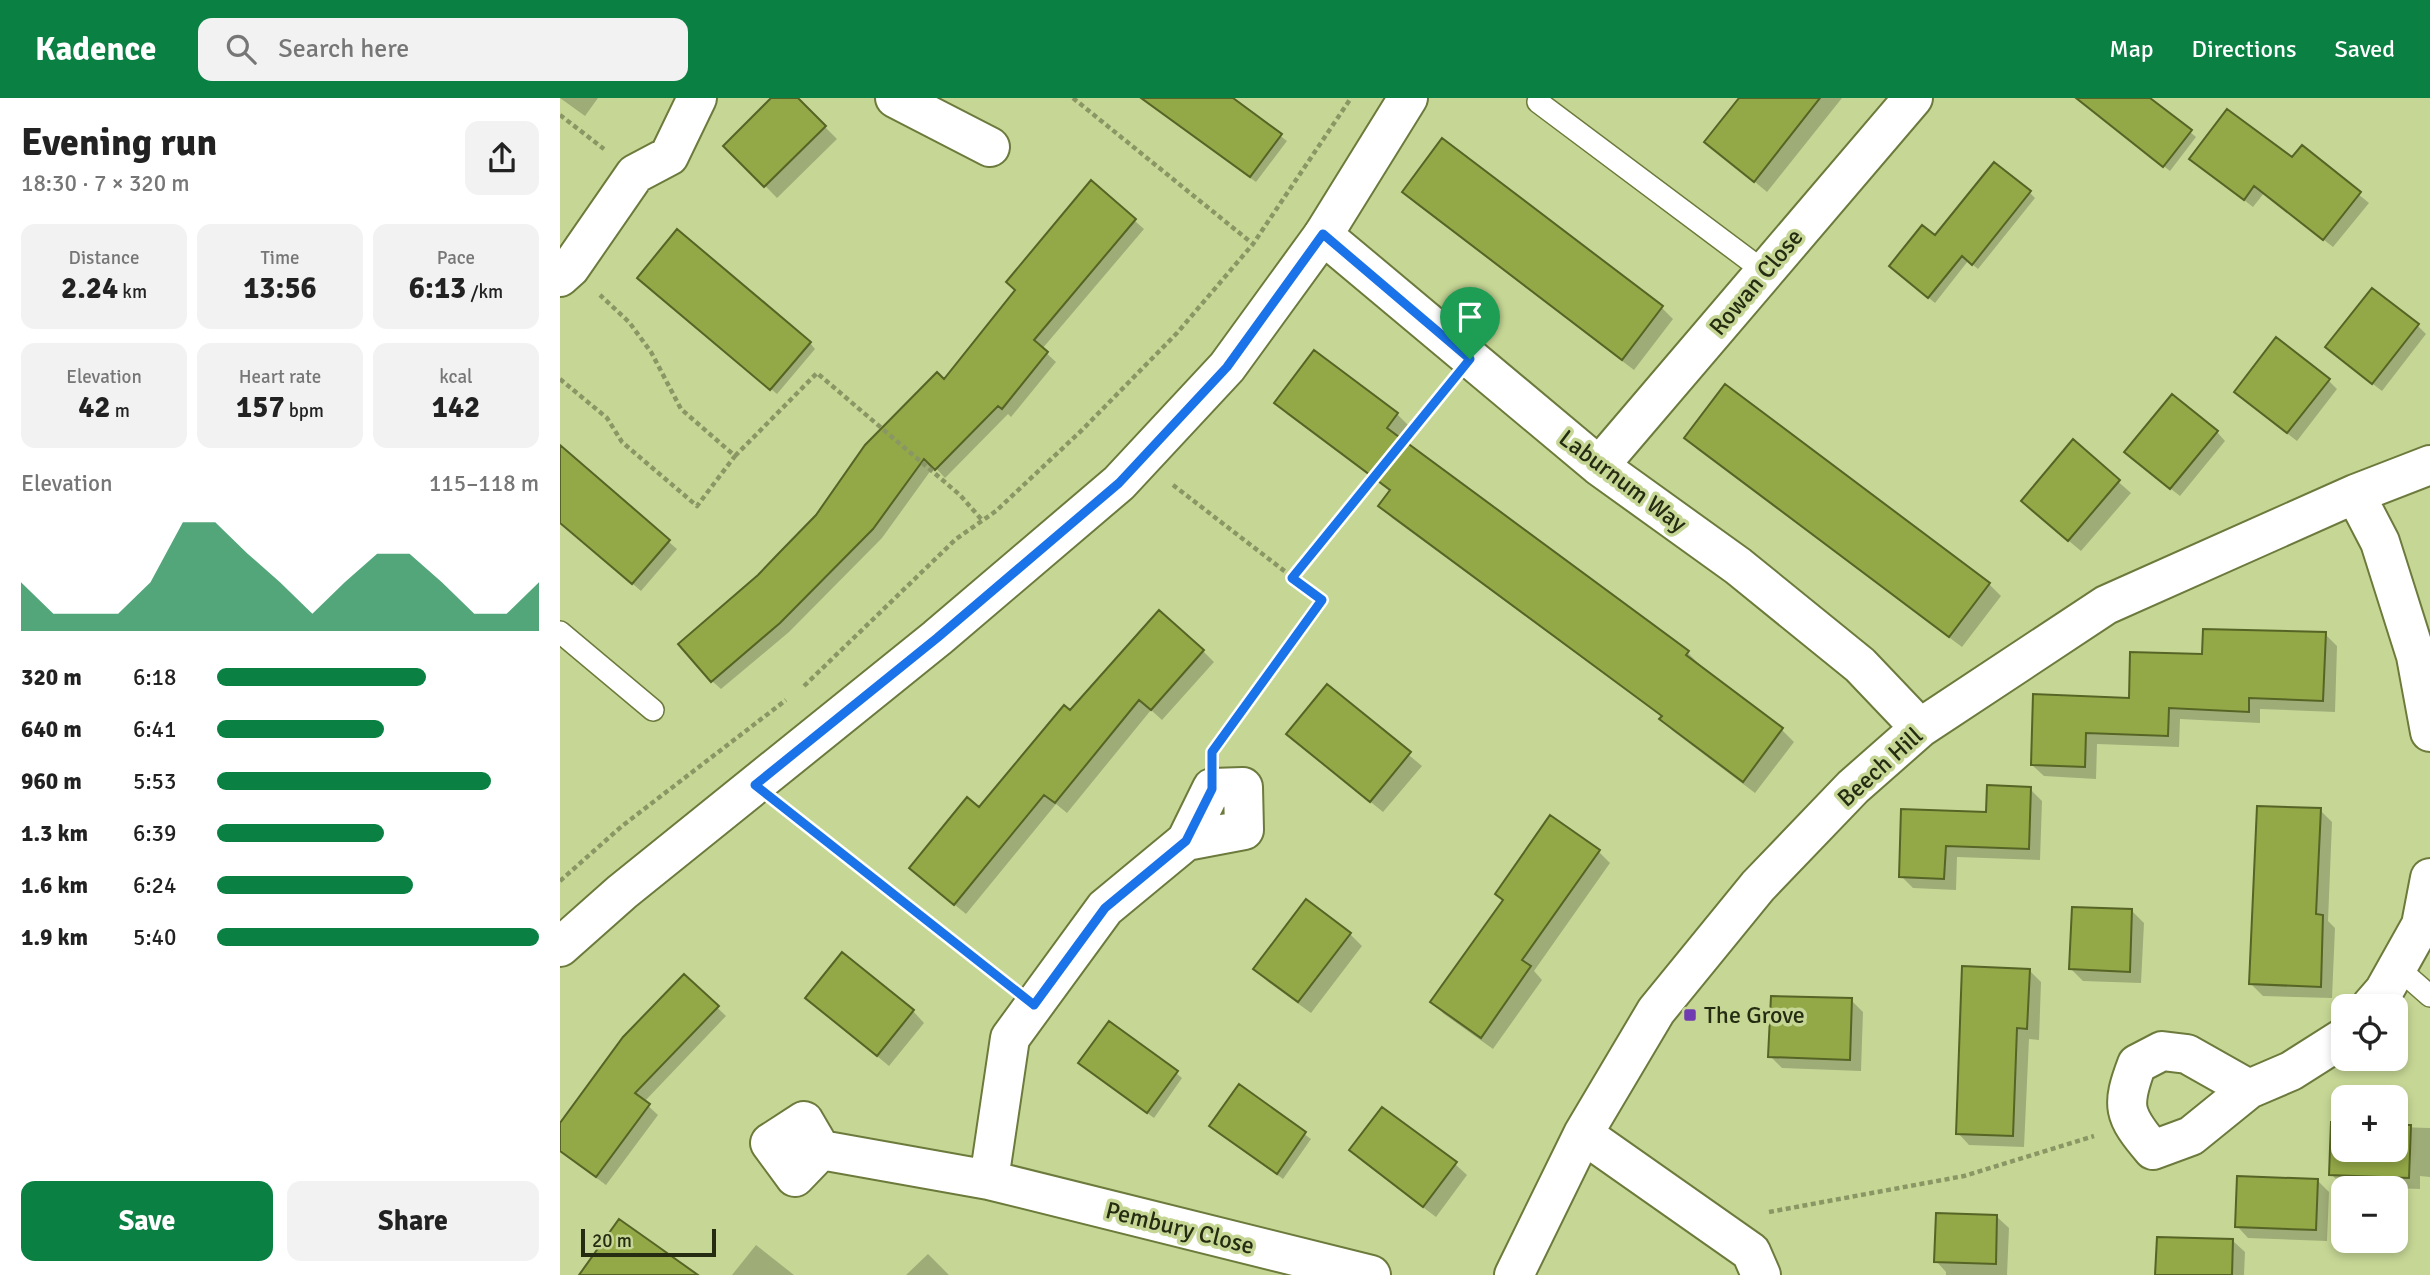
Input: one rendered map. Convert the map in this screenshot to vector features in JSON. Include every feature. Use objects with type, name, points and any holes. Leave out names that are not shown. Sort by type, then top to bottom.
[{"type":"street","points":[[565,273],[635,174],[669,156],[696,98]]},
{"type":"street","points":[[560,947],[622,892],[937,638],[1119,483],[1227,367],[1323,234],[1408,98]]},
{"type":"street","name":"Rowan Close","points":[[1599,466],[1913,98]]},
{"type":"street","points":[[913,102],[990,148]]},
{"type":"street","name":"Laburnum Way","points":[[1323,234],[1599,466],[1738,566],[1860,665],[1920,728]]},
{"type":"street","name":"Beech Hill","points":[[1514,1275],[1583,1134],[1656,1011],[1758,886],[1853,787],[1920,728],[2106,605],[2355,494],[2430,465]]},
{"type":"street","points":[[2355,494],[2380,542],[2416,656],[2430,732]]},
{"type":"street","points":[[989,1180],[1010,1038],[1105,908],[1186,841],[1212,789]]},
{"type":"street","points":[[2382,994],[2421,925],[2430,878]]},
{"type":"street","points":[[2249,1089],[2187,1054],[2162,1051],[2137,1064],[2126,1093],[2132,1125],[2153,1150],[2191,1136],[2249,1089],[2291,1072],[2331,1046]]},
{"type":"street","points":[[1583,1134],[1751,1252],[1761,1275]]},
{"type":"street","name":"Pembury Close","points":[[821,1150],[989,1180],[1371,1275]]},
{"type":"lane","points":[[1538,102],[1765,272]]},
{"type":"lane","points":[[560,632],[653,710]]},
{"type":"lane","points":[[2398,968],[2430,996]]},
{"type":"path","points":[[1073,98],[1253,244]]},
{"type":"path","points":[[800,690],[956,539],[982,520],[1082,430],[1177,333],[1253,244],[1351,98]]},
{"type":"path","points":[[560,115],[635,174]]},
{"type":"path","points":[[565,273],[629,322],[651,352],[681,409],[735,456]]},
{"type":"path","points":[[1292,578],[1470,359]]},
{"type":"path","points":[[560,379],[607,418],[622,442],[697,506],[735,456],[817,373],[960,495],[982,520]]},
{"type":"path","points":[[1141,460],[1322,600],[1212,752],[1212,789]]},
{"type":"path","points":[[560,881],[622,826],[790,698]]},
{"type":"path","points":[[755,785],[1034,1005]]},
{"type":"path","points":[[1709,1223],[1964,1176],[2132,1125]]},
{"type":"building","points":[[771,98],[798,98],[826,126],[764,187],[723,146]]},
{"type":"building","points":[[1141,98],[1233,98],[1282,134],[1250,177]]},
{"type":"building","points":[[1739,98],[1820,98],[1754,182],[1704,142]]},
{"type":"building","points":[[2076,98],[2150,98],[2192,130],[2163,167]]},
{"type":"building","points":[[2227,109],[2292,157],[2302,145],[2361,192],[2323,240],[2254,186],[2244,200],[2189,159]]},
{"type":"building","points":[[1442,138],[1663,306],[1622,360],[1402,192]]},
{"type":"building","points":[[1994,162],[2031,191],[1972,265],[1962,256],[1928,298],[1889,266],[1922,225],[1935,235]]},
{"type":"building","points":[[1091,180],[1136,219],[1034,340],[1048,352],[1002,409],[998,406],[935,470],[924,459],[873,529],[780,623],[711,682],[678,644],[758,575],[816,515],[865,445],[937,372],[944,379],[1015,290],[1006,282]]},
{"type":"building","points":[[677,229],[811,342],[770,390],[637,278]]},
{"type":"building","points":[[2372,288],[2419,324],[2372,384],[2325,347]]},
{"type":"building","points":[[2276,337],[2330,379],[2287,433],[2234,392]]},
{"type":"building","points":[[1314,350],[1398,413],[1387,428],[1689,651],[1686,655],[1783,728],[1743,782],[1659,719],[1662,716],[1378,506],[1390,490],[1274,403]]},
{"type":"building","points":[[1725,384],[1990,583],[1949,637],[1684,438]]},
{"type":"building","points":[[2172,394],[2218,431],[2170,489],[2124,452]]},
{"type":"building","points":[[2073,439],[2120,480],[2068,541],[2021,501]]},
{"type":"building","points":[[560,445],[670,540],[632,584],[560,523]]},
{"type":"building","points":[[1159,610],[1204,650],[1151,710],[1139,700],[1055,803],[1044,795],[954,905],[909,868],[967,797],[979,807],[1064,705],[1070,710]]},
{"type":"building","points":[[2203,629],[2326,632],[2323,701],[2249,698],[2249,712],[2169,708],[2168,736],[2086,733],[2085,767],[2031,765],[2033,694],[2129,698],[2130,652],[2202,654]]},
{"type":"building","points":[[1327,684],[1411,752],[1370,802],[1286,734]]},
{"type":"building","points":[[1987,785],[2031,787],[2029,849],[1946,846],[1944,879],[1899,877],[1901,809],[1986,812]]},
{"type":"building","points":[[2257,806],[2321,808],[2316,914],[2323,915],[2321,987],[2249,984]]},
{"type":"building","points":[[1550,815],[1600,850],[1522,960],[1531,966],[1481,1038],[1430,1002],[1503,900],[1495,894]]},
{"type":"building","points":[[1306,899],[1351,933],[1298,1002],[1253,969]]},
{"type":"building","points":[[2072,907],[2132,909],[2130,972],[2069,969]]},
{"type":"building","points":[[842,952],[914,1010],[877,1056],[805,998]]},
{"type":"building","points":[[1962,966],[2030,969],[2027,1029],[2017,1028],[2013,1136],[1956,1134]]},
{"type":"building","points":[[684,974],[719,1006],[635,1093],[650,1104],[596,1177],[560,1151],[560,1123],[623,1037]]},
{"type":"building","points":[[1771,996],[1852,998],[1850,1060],[1768,1057]]},
{"type":"building","points":[[1109,1021],[1178,1071],[1147,1113],[1078,1063]]},
{"type":"building","points":[[1239,1084],[1306,1132],[1277,1174],[1209,1126]]},
{"type":"building","points":[[1382,1107],[1457,1162],[1423,1207],[1349,1150]]},
{"type":"building","points":[[2331,1122],[2331,1162],[2408,1162],[2408,1125],[2411,1125],[2409,1178],[2329,1175]]},
{"type":"building","points":[[2237,1176],[2318,1179],[2316,1230],[2235,1227]]},
{"type":"building","points":[[1936,1213],[1997,1215],[1996,1264],[1934,1262]]},
{"type":"building","points":[[619,1219],[653,1243],[698,1275],[579,1275]]},
{"type":"building","points":[[2157,1237],[2233,1239],[2232,1275],[2155,1275]]},
{"type":"place","name":"The Grove","points":[[1690,1015]]},
{"type":"route","points":[[1323,234],[1470,359],[1292,578],[1322,600],[1212,752],[1212,789],[1186,841],[1105,908],[1034,1005],[755,785],[937,638],[1119,483],[1227,367],[1323,234]]}]
